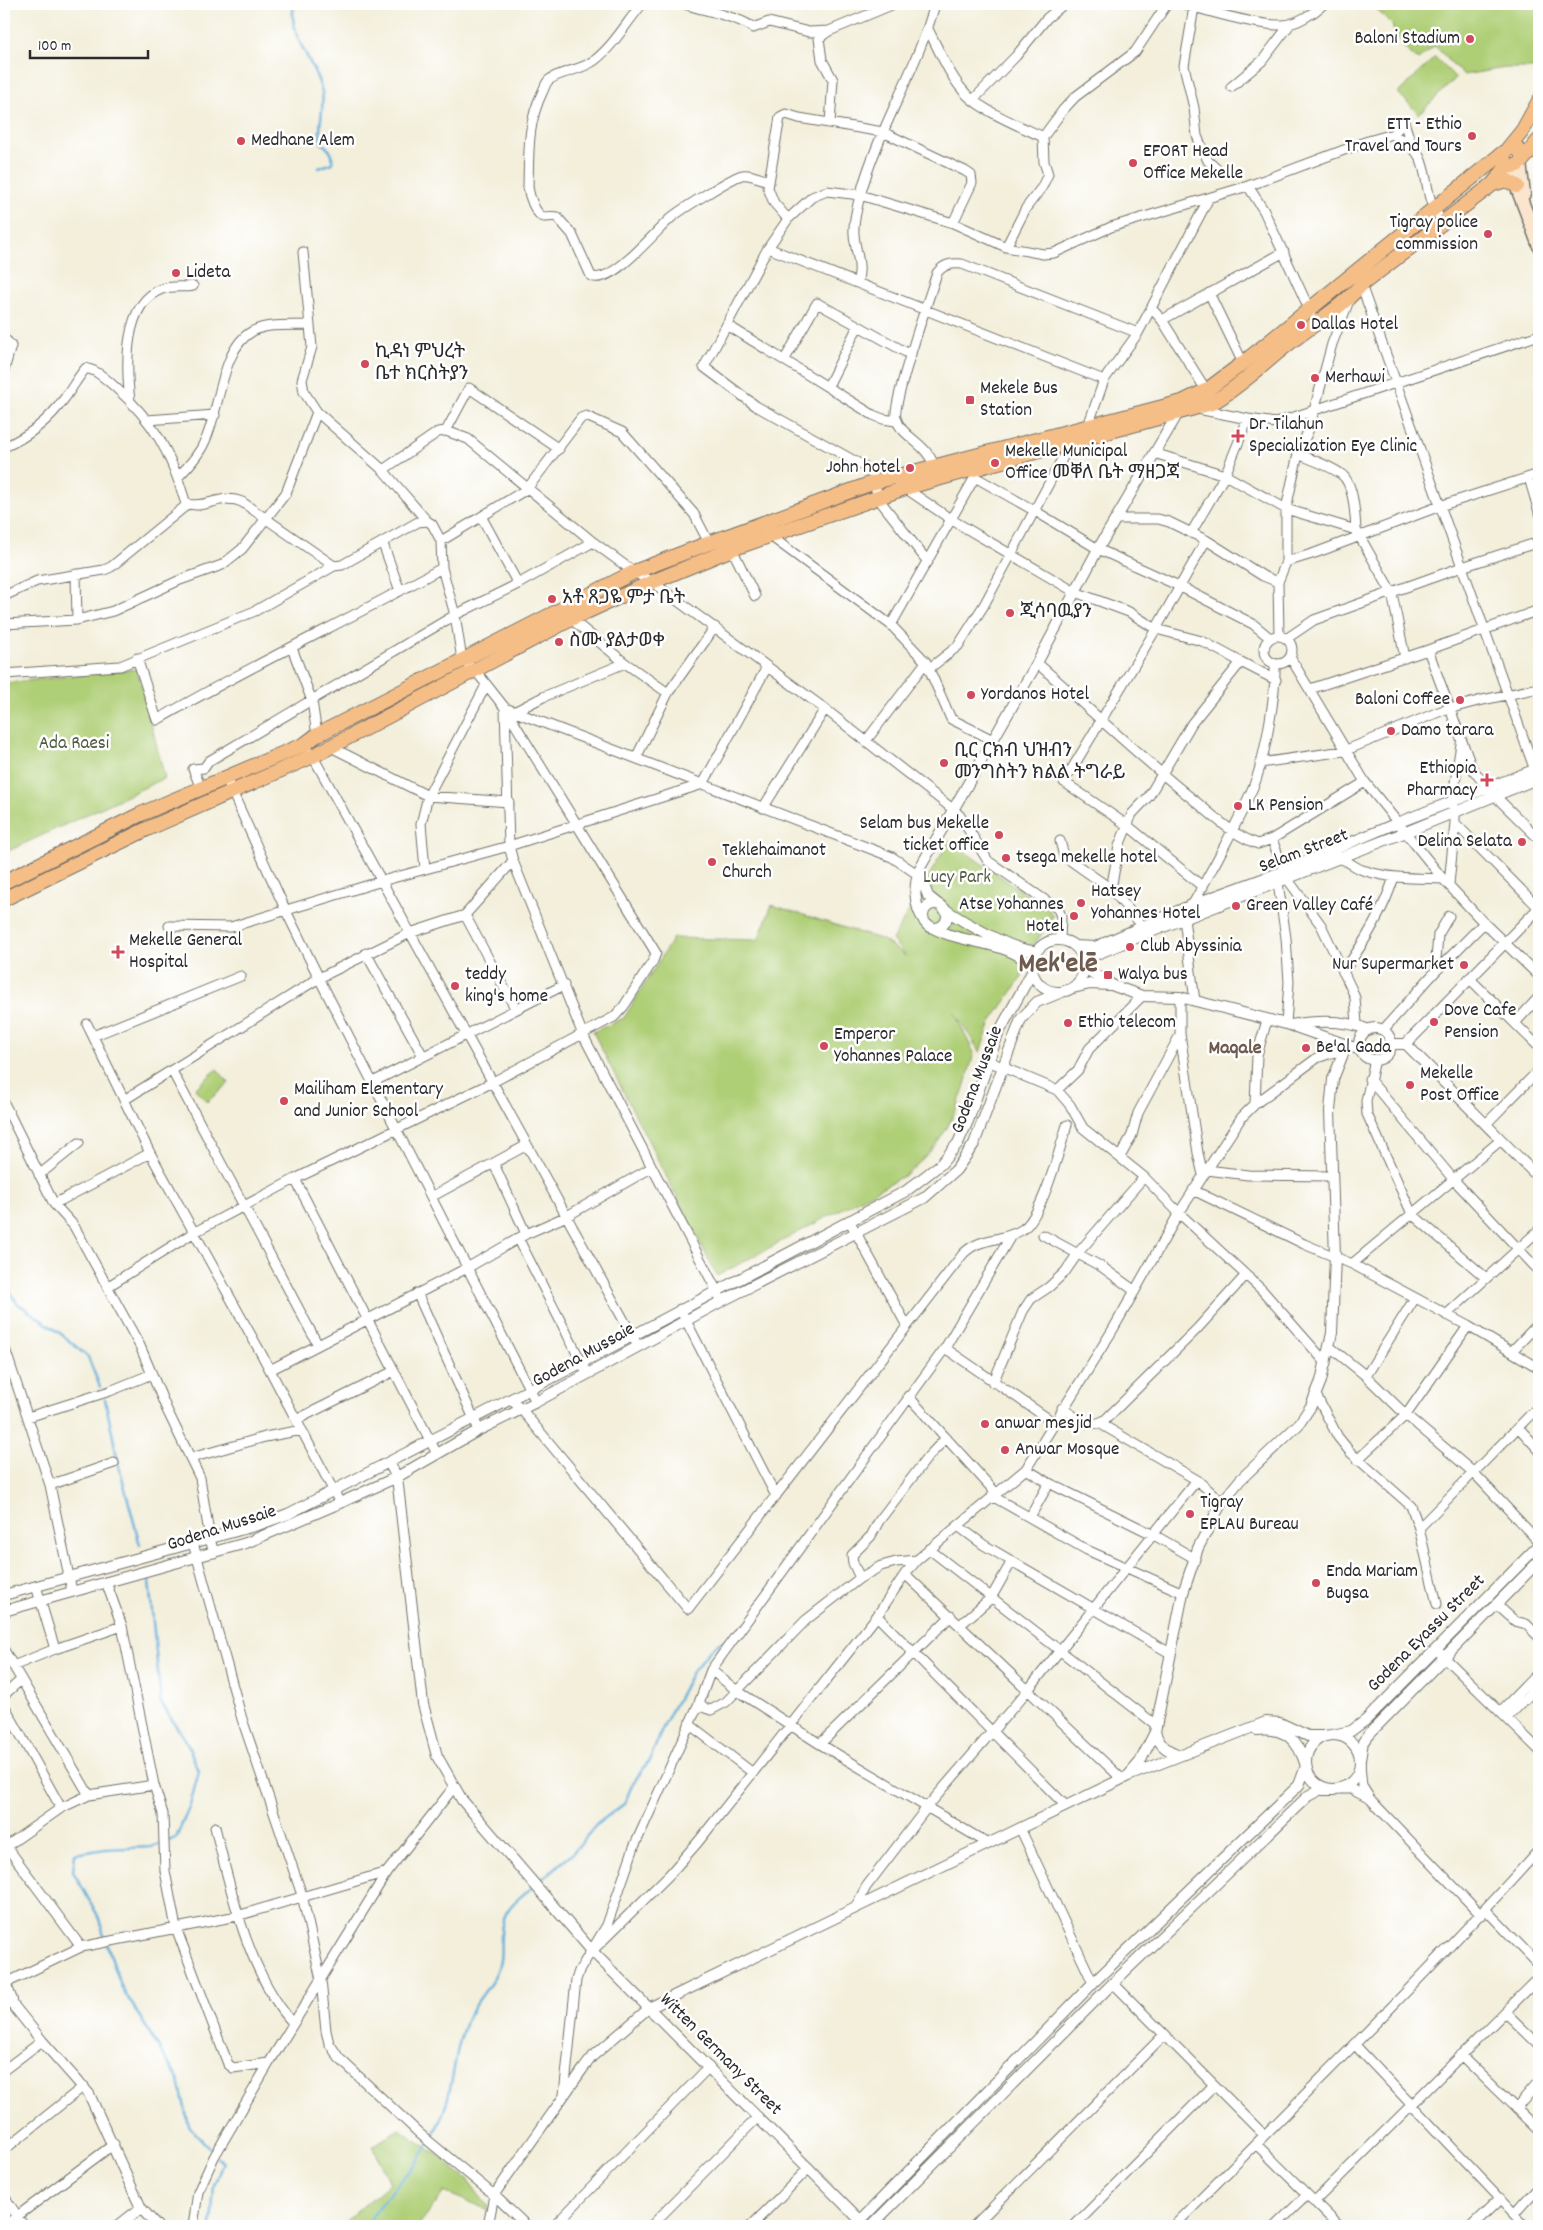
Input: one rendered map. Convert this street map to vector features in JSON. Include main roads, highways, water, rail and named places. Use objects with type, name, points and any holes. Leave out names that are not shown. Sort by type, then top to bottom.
[{"type":"main road","points":[[1493,184],[1512,160],[1539,101]]},
{"type":"main road","points":[[4,882],[173,800],[305,744],[317,735],[634,572],[875,482],[934,466],[972,467],[1070,444],[1185,408],[1209,397],[1229,392],[1312,316],[1438,216],[1539,140]]},
{"type":"main road","points":[[1512,160],[1517,186],[1539,246]]},
{"type":"main road","points":[[1512,160],[1525,207]]},
{"type":"main road","points":[[1438,216],[1493,184],[1506,180],[1517,186]]},
{"type":"main road","points":[[1209,397],[1243,363],[1312,316],[1350,298],[1358,279]]},
{"type":"main road","points":[[4,899],[147,829],[313,756],[571,619],[732,548],[1088,426],[1185,408]]},
{"type":"main road","points":[[173,800],[180,815]]},
{"type":"waterway","points":[[294,4],[294,27],[322,92],[321,142],[330,151],[332,156],[332,163],[319,168]]},
{"type":"waterway","points":[[4,1282],[17,1303],[60,1333],[88,1357],[100,1387]]},
{"type":"waterway","points":[[105,1399],[119,1466],[140,1545]]},
{"type":"waterway","points":[[105,1939],[98,1916],[73,1871],[75,1854],[105,1849],[151,1847],[176,1838],[190,1805],[199,1771],[186,1741],[161,1703],[149,1581]]},
{"type":"waterway","points":[[537,1883],[570,1856],[597,1824],[624,1804],[633,1783],[649,1761],[665,1723],[692,1672],[712,1648],[726,1639]]},
{"type":"waterway","points":[[366,2226],[382,2203],[417,2162],[435,2132],[443,2114],[459,2044],[468,2017],[497,1972],[503,1919],[510,1907],[533,1887]]},
{"type":"waterway","points":[[107,1945],[121,1986],[179,2081],[189,2126],[213,2152]]},
{"type":"waterway","points":[[211,2226],[214,2185],[223,2163],[217,2157]]},
{"type":"place","name":"Baloni Stadium","points":[[1470,39]]},
{"type":"place","name":"ETT - Ethio Travel and Tours","points":[[1472,136]]},
{"type":"place","name":"Medhane Alem","points":[[241,141]]},
{"type":"place","name":"EFORT Head Office Mekelle","points":[[1133,163]]},
{"type":"place","name":"Tigray police commission","points":[[1488,234]]},
{"type":"place","name":"Lideta","points":[[176,273]]},
{"type":"place","name":"Dallas Hotel","points":[[1301,325]]},
{"type":"place","name":"ኪዳነ ምህረት ቤተ ክርስትያን","points":[[365,364]]},
{"type":"place","name":"Merhawi","points":[[1315,378]]},
{"type":"place","name":"Mekele Bus Station","points":[[970,400]]},
{"type":"place","name":"Dr. Tilahun Specialization Eye Clinic","points":[[1238,436]]},
{"type":"place","name":"Mekelle Municipal Office መቐለ ቤት ማዘጋጃ","points":[[995,463]]},
{"type":"place","name":"John hotel","points":[[910,468]]},
{"type":"place","name":"አቶ ጸጋዬ ምታ ቤት","points":[[552,599]]},
{"type":"place","name":"ጂሳባዉያን","points":[[1010,613]]},
{"type":"place","name":"ስሙ ያልታወቀ","points":[[559,642]]},
{"type":"place","name":"Yordanos Hotel","points":[[971,695]]},
{"type":"place","name":"Baloni Coffee","points":[[1460,700]]},
{"type":"place","name":"Damo tarara","points":[[1391,731]]},
{"type":"place","name":"ቢር ርክብ ህዝብን መንግስትን ክልል ትግራይ","points":[[944,763]]},
{"type":"place","name":"Ethiopia Pharmacy","points":[[1487,780]]},
{"type":"place","name":"LK Pension","points":[[1238,806]]},
{"type":"place","name":"Selam bus Mekelle ticket office","points":[[999,835]]},
{"type":"place","name":"Delina Selata","points":[[1522,842]]},
{"type":"place","name":"tsega mekelle hotel","points":[[1006,858]]},
{"type":"place","name":"Teklehaimanot Church","points":[[712,862]]},
{"type":"place","name":"Hatsey Yohannes Hotel","points":[[1081,903]]},
{"type":"place","name":"Green Valley Café","points":[[1236,906]]},
{"type":"place","name":"Atse Yohannes Hotel","points":[[1074,916]]},
{"type":"place","name":"Club Abyssinia","points":[[1130,947]]},
{"type":"place","name":"Mekelle General Hospital","points":[[118,952]]},
{"type":"place","name":"Nur Supermarket","points":[[1464,965]]},
{"type":"place","name":"Walya bus","points":[[1108,975]]},
{"type":"place","name":"teddy king's home","points":[[455,986]]},
{"type":"place","name":"Dove Cafe Pension","points":[[1434,1022]]},
{"type":"place","name":"Ethio telecom","points":[[1068,1023]]},
{"type":"place","name":"Emperor Yohannes Palace","points":[[824,1046]]},
{"type":"place","name":"Be'al Gada","points":[[1306,1048]]},
{"type":"place","name":"Mekelle Post Office","points":[[1410,1085]]},
{"type":"place","name":"Mailiham Elementary and Junior School","points":[[284,1101]]},
{"type":"place","name":"anwar mesjid","points":[[985,1424]]},
{"type":"place","name":"Anwar Mosque","points":[[1005,1450]]},
{"type":"place","name":"Tigray EPLAU Bureau","points":[[1190,1514]]},
{"type":"place","name":"Enda Mariam Bugsa","points":[[1316,1583]]},
{"type":"district","name":"Mek'elē","points":[[1058,965]]},
{"type":"district","name":"Maqale","points":[[1235,1049]]},
{"type":"park label","name":"Ada Raesi","points":[[74,744]]},
{"type":"park label","name":"Lucy Park","points":[[957,878]]}]
